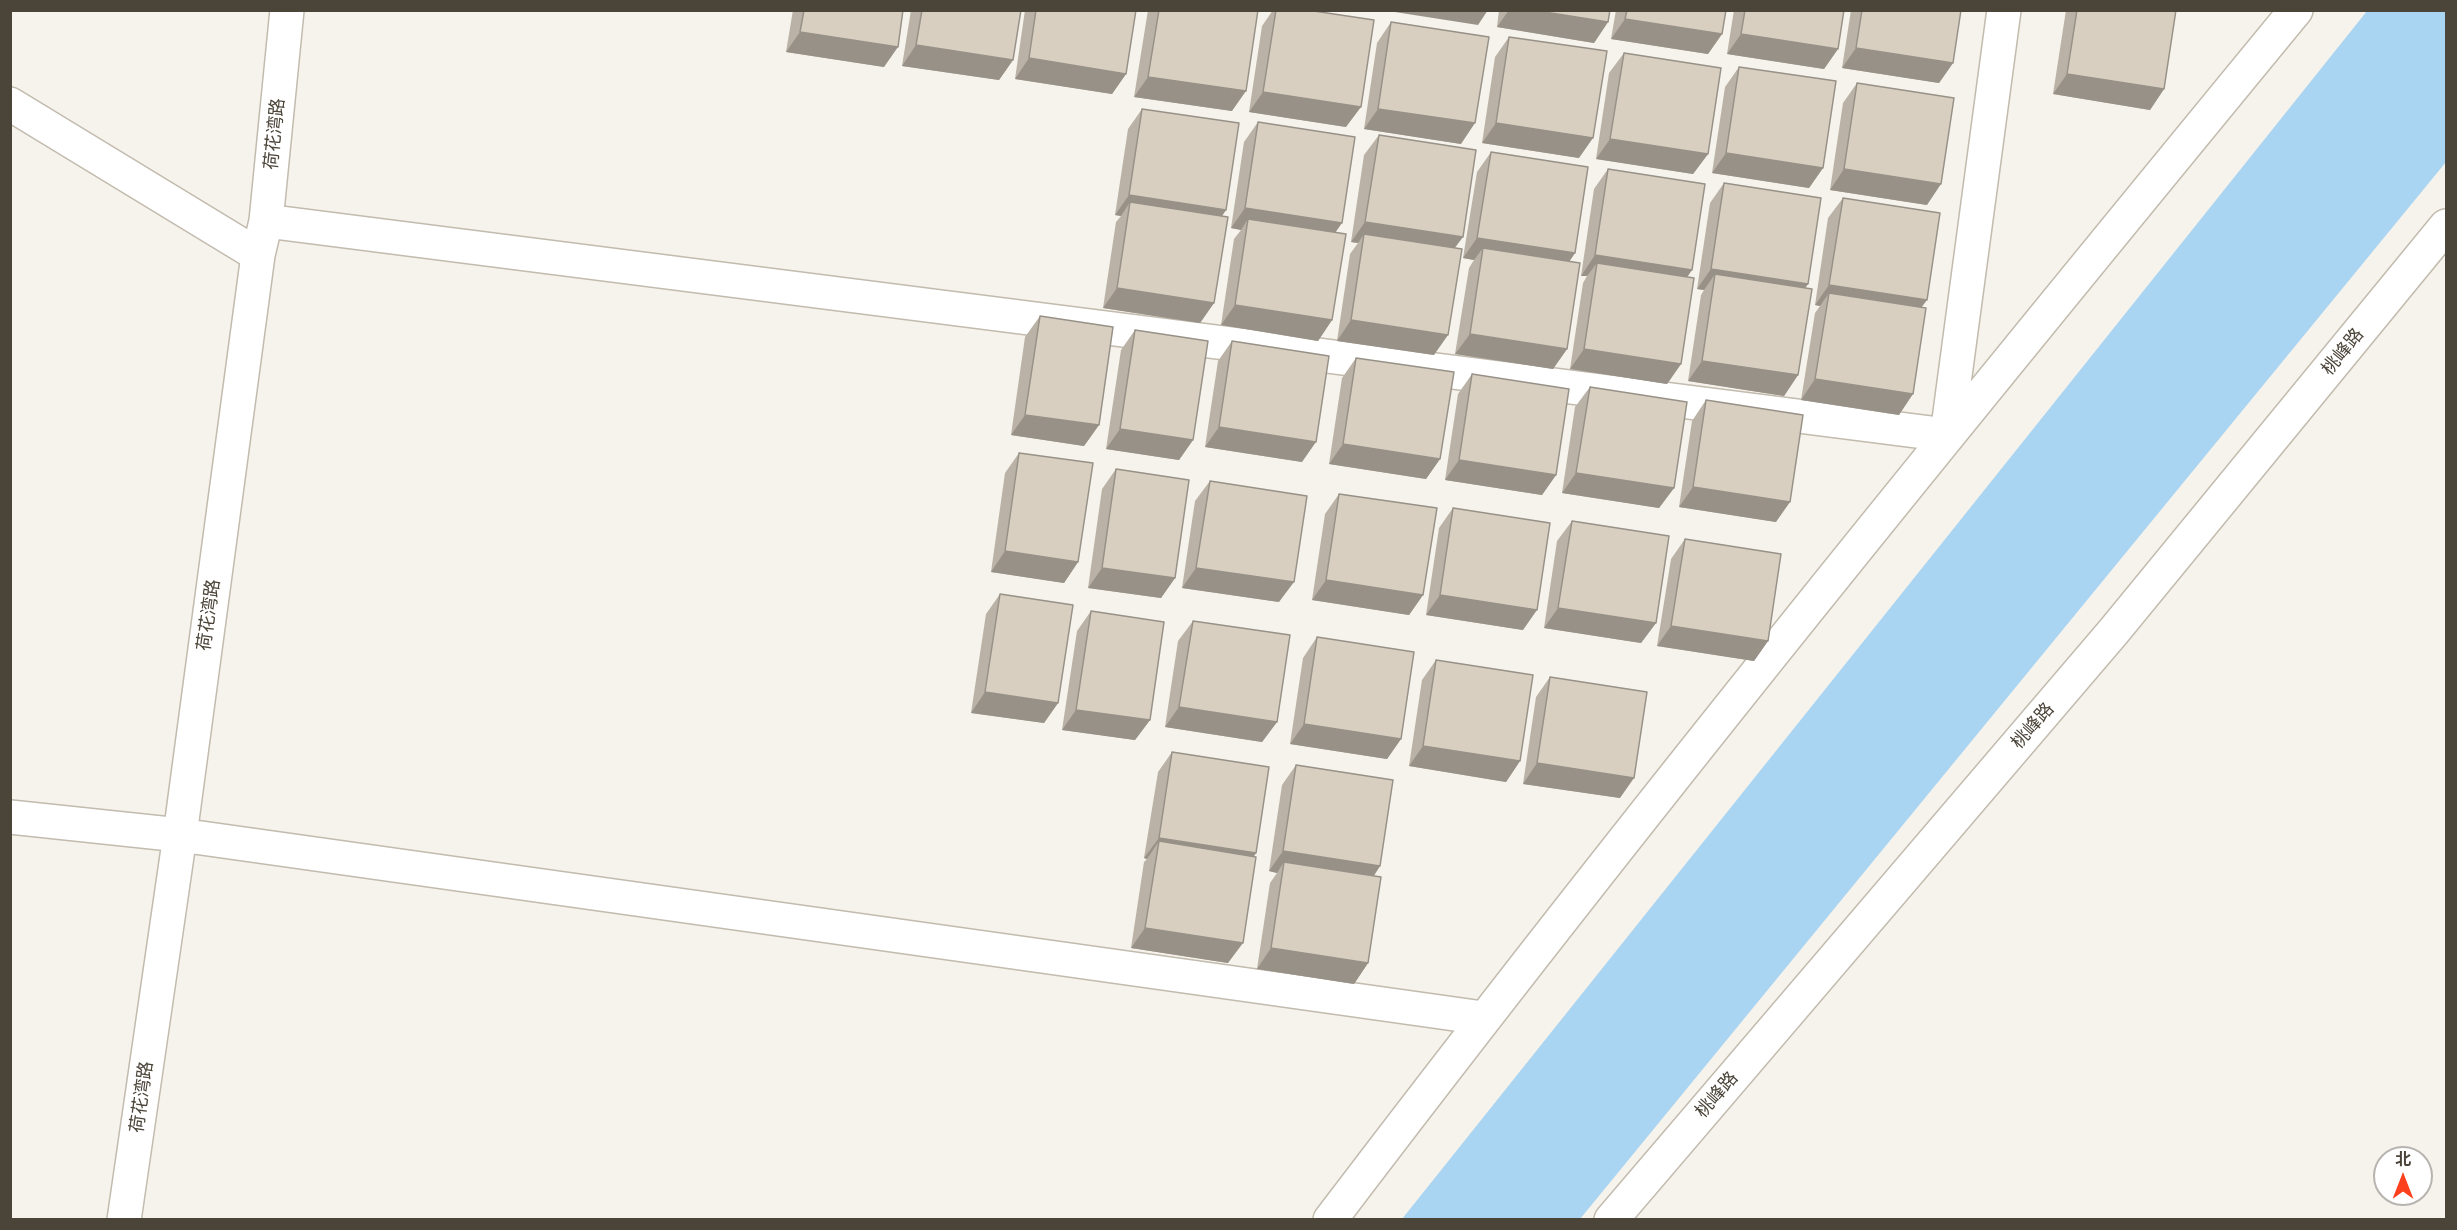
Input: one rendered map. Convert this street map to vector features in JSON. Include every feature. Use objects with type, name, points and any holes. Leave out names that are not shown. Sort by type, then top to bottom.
[{"type":"street","name":"荷花湾路","points":[[124,1220],[180,835],[258,255],[266,221],[287,10]]},
{"type":"street","points":[[1947,435],[2004,10]]},
{"type":"street","points":[[1330,1220],[1483,1018],[1947,435],[2296,10]]},
{"type":"street","points":[[10,104],[258,255]]},
{"type":"street","points":[[266,221],[1947,435]]},
{"type":"street","name":"桃峰路","points":[[1611,1220],[2114,631],[2446,226]]},
{"type":"street","points":[[10,818],[180,835],[1483,1018]]},
{"type":"water","points":[[2367,11],[2446,11],[2446,162],[1580,1219],[1402,1219]]},
{"type":"building","points":[[804,10],[903,10],[898,47],[800,32]]},
{"type":"building","points":[[922,10],[1021,10],[1013,60],[916,45]]},
{"type":"building","points":[[1036,10],[1136,10],[1126,74],[1029,58]]},
{"type":"building","points":[[1159,10],[1258,10],[1246,91],[1148,77]]},
{"type":"building","points":[[1276,10],[1307,10],[1374,20],[1361,107],[1263,92]]},
{"type":"building","points":[[1532,10],[1610,10],[1608,22]]},
{"type":"building","points":[[1627,10],[1726,10],[1722,34],[1625,19]]},
{"type":"building","points":[[1745,10],[1844,10],[1838,49],[1741,34]]},
{"type":"building","points":[[1862,10],[1961,10],[1953,63],[1856,48]]},
{"type":"building","points":[[2077,10],[2176,10],[2164,89],[2067,74]]},
{"type":"building","points":[[1391,22],[1489,37],[1475,123],[1378,109]]},
{"type":"building","points":[[1509,37],[1607,51],[1593,138],[1496,123]]},
{"type":"building","points":[[1624,53],[1721,68],[1708,154],[1610,139]]},
{"type":"building","points":[[1739,67],[1836,81],[1823,168],[1726,153]]},
{"type":"building","points":[[1857,83],[1954,98],[1941,184],[1844,169]]},
{"type":"building","points":[[1142,109],[1239,123],[1226,210],[1129,195]]},
{"type":"building","points":[[1258,122],[1355,137],[1342,223],[1245,208]]},
{"type":"building","points":[[1379,135],[1476,150],[1463,237],[1365,222]]},
{"type":"building","points":[[1491,152],[1588,167],[1575,253],[1477,238]]},
{"type":"building","points":[[1608,169],[1705,184],[1692,270],[1595,255]]},
{"type":"building","points":[[1724,183],[1821,198],[1808,284],[1711,269]]},
{"type":"building","points":[[1843,198],[1940,213],[1927,300],[1829,285]]},
{"type":"building","points":[[1130,202],[1228,217],[1214,303],[1117,288]]},
{"type":"building","points":[[1248,219],[1346,234],[1332,320],[1235,305]]},
{"type":"building","points":[[1364,234],[1462,249],[1448,335],[1351,320]]},
{"type":"building","points":[[1483,248],[1580,263],[1567,349],[1470,334]]},
{"type":"building","points":[[1597,263],[1694,278],[1681,364],[1584,349]]},
{"type":"building","points":[[1715,274],[1812,289],[1798,375],[1702,361]]},
{"type":"building","points":[[1829,293],[1926,308],[1913,394],[1815,379]]},
{"type":"building","points":[[1040,316],[1113,327],[1099,425],[1025,415]]},
{"type":"building","points":[[1135,330],[1208,341],[1193,440],[1120,429]]},
{"type":"building","points":[[1232,341],[1329,356],[1316,442],[1219,427]]},
{"type":"building","points":[[1356,358],[1454,372],[1440,459],[1343,444]]},
{"type":"building","points":[[1472,374],[1569,389],[1556,475],[1459,460]]},
{"type":"building","points":[[1590,387],[1687,402],[1674,488],[1576,473]]},
{"type":"building","points":[[1706,400],[1803,415],[1790,502],[1693,487]]},
{"type":"building","points":[[1019,453],[1093,463],[1078,562],[1005,551]]},
{"type":"building","points":[[1116,469],[1189,480],[1175,578],[1102,568]]},
{"type":"building","points":[[1210,481],[1307,496],[1294,582],[1196,568]]},
{"type":"building","points":[[1339,494],[1437,508],[1423,595],[1326,580]]},
{"type":"building","points":[[1453,508],[1550,523],[1537,610],[1440,595]]},
{"type":"building","points":[[1572,521],[1669,536],[1656,623],[1558,608]]},
{"type":"building","points":[[1685,539],[1781,554],[1768,641],[1671,626]]},
{"type":"building","points":[[1000,594],[1073,605],[1058,703],[985,692]]},
{"type":"building","points":[[1091,611],[1164,622],[1150,720],[1076,710]]},
{"type":"building","points":[[1193,621],[1290,635],[1277,722],[1179,707]]},
{"type":"building","points":[[1317,637],[1414,652],[1401,739],[1304,724]]},
{"type":"building","points":[[1436,660],[1533,675],[1520,761],[1423,746]]},
{"type":"building","points":[[1550,677],[1647,692],[1634,778],[1537,763]]},
{"type":"building","points":[[1172,752],[1269,767],[1256,853],[1159,838]]},
{"type":"building","points":[[1296,765],[1393,780],[1380,866],[1283,851]]},
{"type":"building","points":[[1159,841],[1256,857],[1243,943],[1145,928]]},
{"type":"building","points":[[1284,862],[1381,877],[1368,963],[1271,948]]}]
